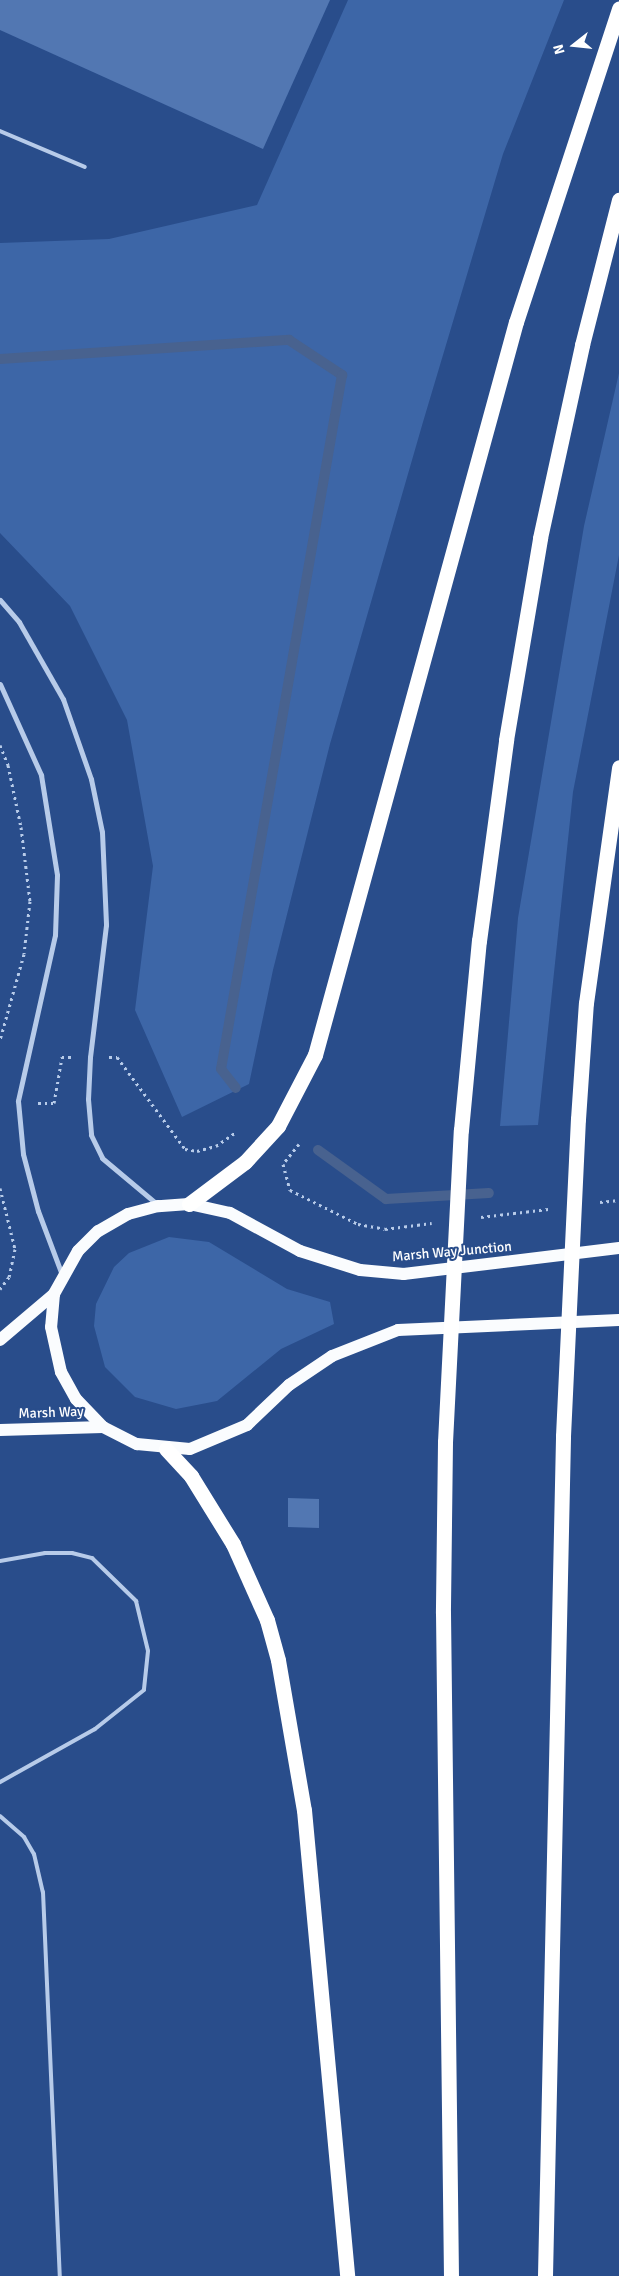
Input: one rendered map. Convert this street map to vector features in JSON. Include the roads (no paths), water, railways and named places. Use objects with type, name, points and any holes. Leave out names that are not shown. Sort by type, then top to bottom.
[{"type":"highway","points":[[189,1204],[245,1162],[278,1126],[315,1055],[516,322],[619,9]]},
{"type":"highway","points":[[451,2276],[443,1613],[445,1442],[461,1130],[479,941],[522,644],[578,364],[619,200]]},
{"type":"highway","points":[[545,2276],[563,1436],[578,1120],[586,1003],[619,767]]},
{"type":"highway","points":[[166,1449],[191,1476],[233,1544],[264,1611],[278,1660],[305,1820],[347,2276]]},
{"type":"main road","name":"Marsh Way Junction","points":[[619,1248],[404,1274],[360,1270],[300,1250],[230,1213],[189,1204],[158,1206],[128,1214],[98,1231],[78,1251],[62,1276],[54,1294],[51,1327],[61,1372],[76,1399],[103,1427],[137,1444],[166,1449],[190,1449],[231,1433],[332,1356],[398,1330],[619,1320]]},
{"type":"main road","points":[[0,1340],[54,1294]]},
{"type":"main road","name":"Marsh Way","points":[[0,1430],[103,1427]]},
{"type":"street","points":[[0,600],[19,622],[63,699],[91,779],[102,832],[106,925],[90,1057],[88,1099],[91,1134],[102,1158],[158,1206]]},
{"type":"street","points":[[0,684],[41,775],[57,875],[55,934],[18,1101],[23,1154],[38,1211],[62,1276]]},
{"type":"lane","points":[[0,131],[85,167]]},
{"type":"lane","points":[[0,1561],[45,1553],[72,1553],[92,1558],[136,1601],[148,1651],[144,1690],[95,1729],[0,1782]]},
{"type":"lane","points":[[0,1816],[24,1837],[34,1854],[43,1892],[60,2276]]},
{"type":"waterway","points":[[0,359],[289,340],[342,375],[221,1069],[236,1088]]},
{"type":"waterway","points":[[318,1150],[386,1199],[489,1193]]}]
